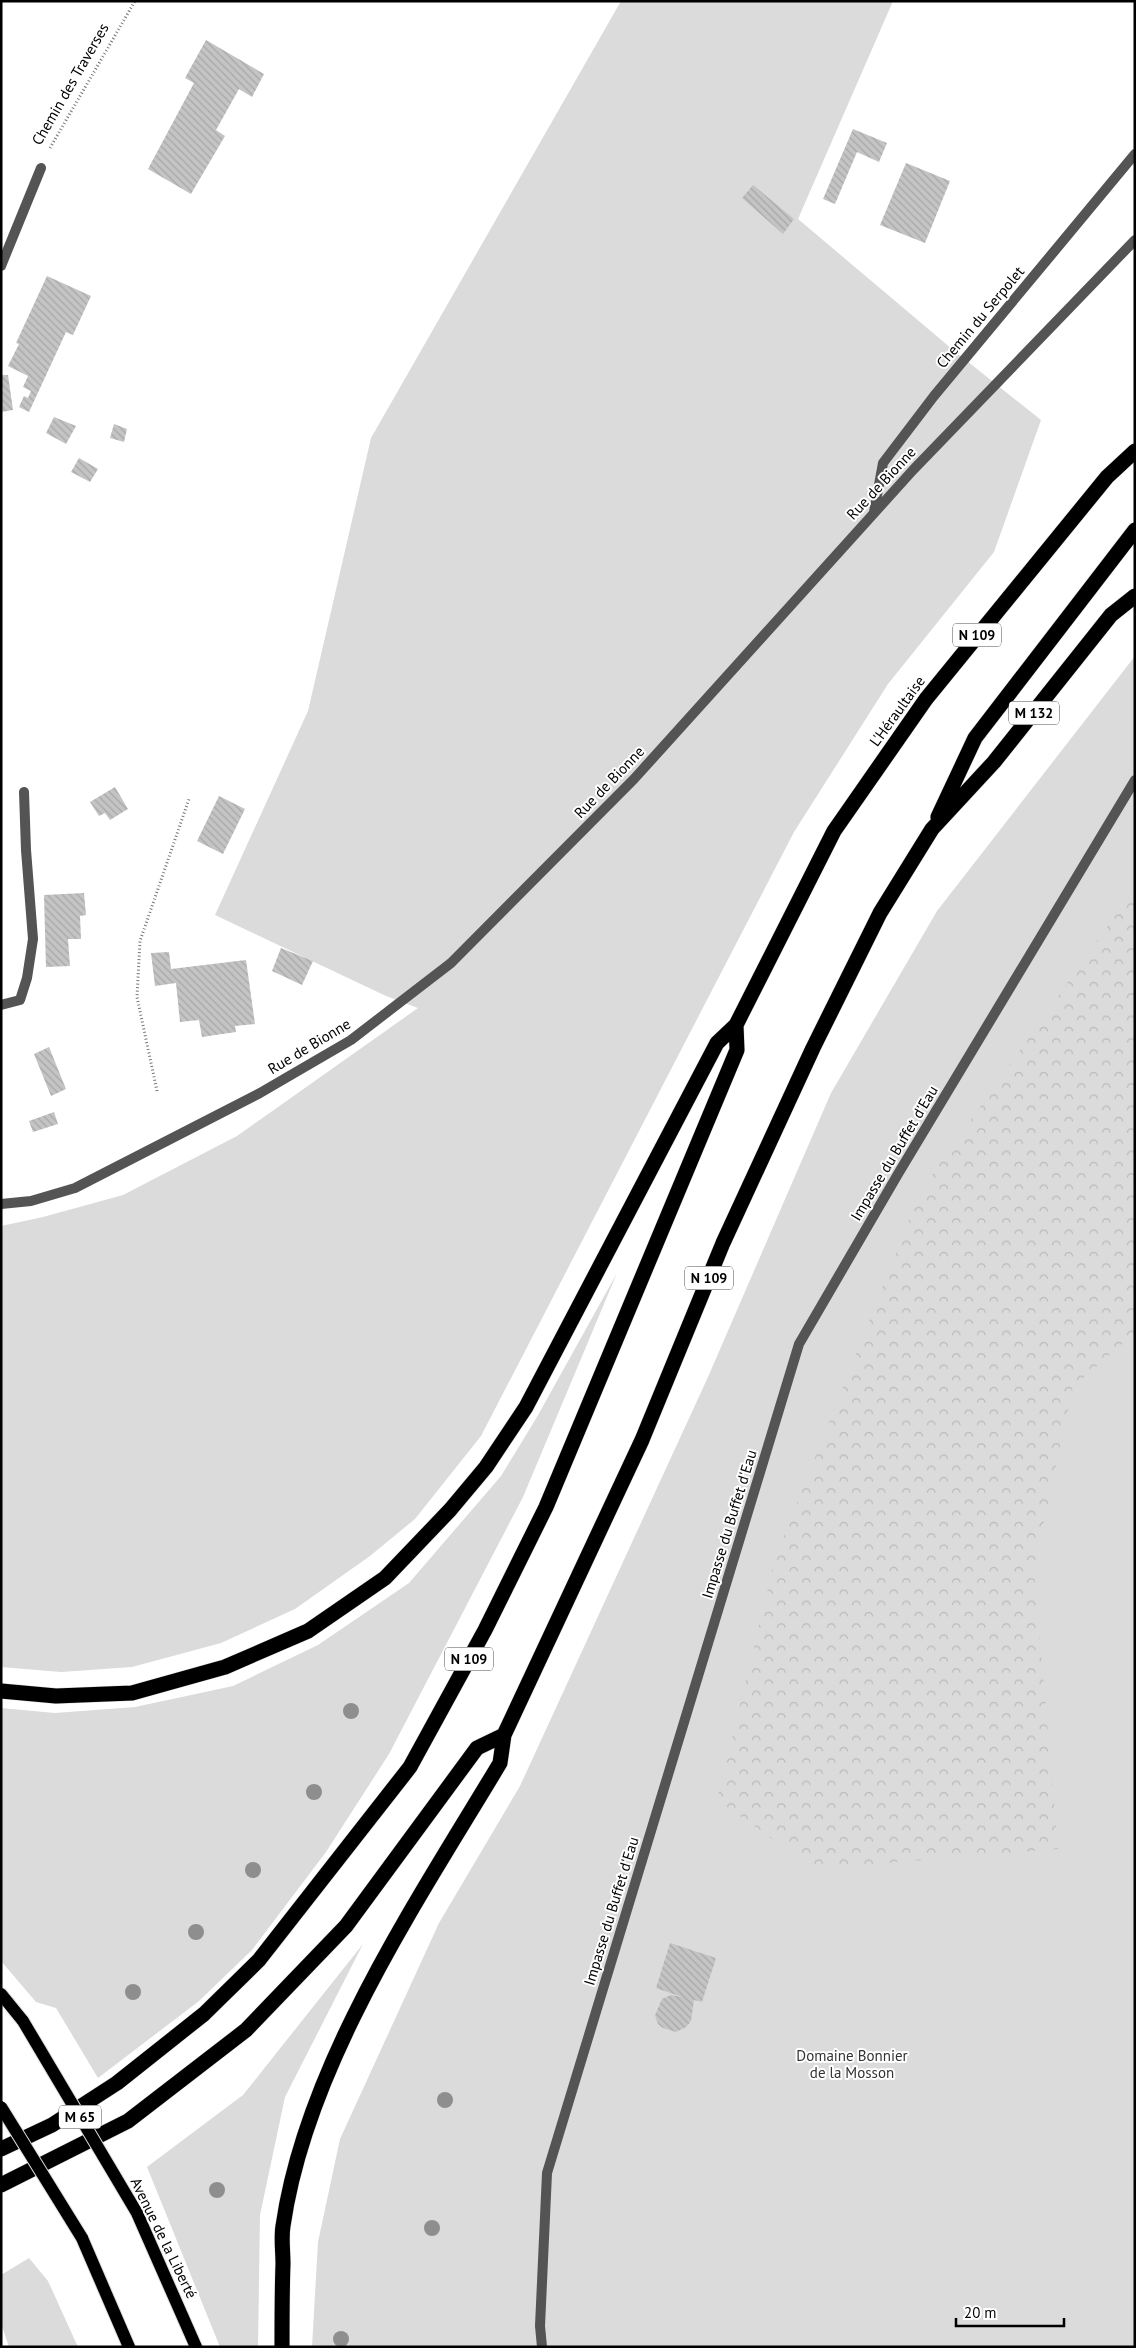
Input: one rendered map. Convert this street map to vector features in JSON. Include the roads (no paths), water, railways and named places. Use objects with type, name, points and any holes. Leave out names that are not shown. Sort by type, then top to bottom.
[{"type":"highway","name":"L'Héraultaise","points":[[736,1025],[834,831],[915,714],[1107,477],[1135,451]]},
{"type":"highway","name":"N 109","points":[[282,2347],[283,2227],[296,2166],[311,2117],[345,2034],[390,1948],[500,1763],[504,1735],[642,1440],[723,1243],[813,1048],[880,913],[932,829],[975,738],[1135,530]]},
{"type":"highway","name":"M 132","points":[[932,829],[994,762],[1111,615],[1135,596]]},
{"type":"highway","name":"N 109","points":[[1,1691],[56,1696],[132,1693],[225,1667],[308,1631],[385,1578],[474,1481],[526,1407],[717,1043],[736,1025]]},
{"type":"highway","name":"N 109","points":[[1,2149],[52,2125],[117,2083],[204,2014],[260,1960],[410,1767],[485,1630],[546,1507],[737,1050],[736,1025]]},
{"type":"highway","points":[[1,2185],[128,2121],[246,2030],[346,1926],[477,1748],[504,1735]]},
{"type":"main road","name":"Avenue de la Liberté","points":[[1,1994],[23,2021],[137,2213],[196,2347]]},
{"type":"main road","points":[[1,2107],[82,2238],[129,2347]]},
{"type":"street","name":"Chemin du Serpolet","points":[[874,513],[883,463],[934,396],[1135,154]]},
{"type":"street","name":"Chemin des Traverses","points":[[1,266],[41,168]]},
{"type":"street","name":"Rue de Bionne","points":[[1,1204],[31,1201],[75,1188],[260,1093],[351,1040],[451,963],[634,779],[874,513],[1135,240]]},
{"type":"street","name":"Impasse du Buffet d'Eau","points":[[542,2347],[540,2326],[547,2173],[799,1344],[903,1165],[1135,780]]},
{"type":"street","points":[[1,1005],[20,1000],[27,978],[33,939],[26,850],[24,792]]},
{"type":"park label","name":"Domaine Bonnier de la Mosson","points":[[852,2064]]}]
